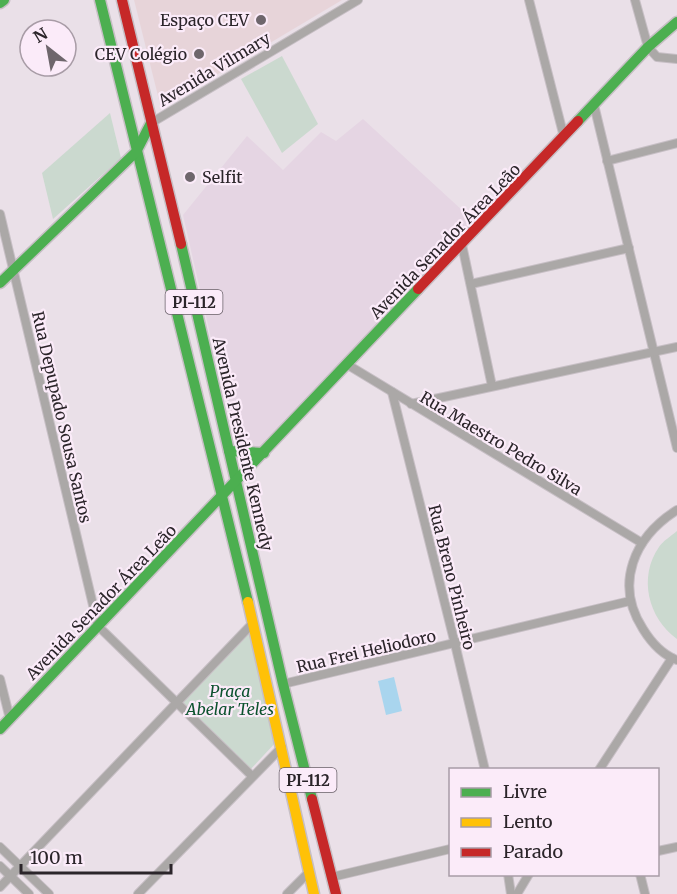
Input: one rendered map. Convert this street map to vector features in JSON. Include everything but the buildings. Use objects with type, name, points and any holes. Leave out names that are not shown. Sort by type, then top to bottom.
[{"type":"main road","points":[[0,3],[4,0]]},
{"type":"main road","name":"Avenida Presidente Kennedy","points":[[100,0],[223,497],[314,894]]},
{"type":"main road","name":"Avenida Presidente Kennedy","points":[[122,0],[283,684],[336,894]]},
{"type":"main road","name":"Avenida Senador Área Leão","points":[[0,729],[223,497],[648,47],[677,22]]},
{"type":"main road","name":"Avenida Vilmary","points":[[0,283],[136,152],[151,123]]},
{"type":"main road","points":[[229,451],[264,453]]},
{"type":"street","name":"Avenida Vilmary","points":[[151,123],[358,0]]},
{"type":"street","points":[[529,0],[564,137]]},
{"type":"street","points":[[635,0],[648,47],[657,57],[677,59]]},
{"type":"street","points":[[594,105],[677,448]]},
{"type":"street","points":[[607,161],[677,143]]},
{"type":"street","name":"Rua Depupado Sousa Santos","points":[[0,214],[98,626]]},
{"type":"street","points":[[462,245],[492,386]]},
{"type":"street","points":[[471,284],[629,248]]},
{"type":"street","points":[[411,404],[677,347]]},
{"type":"street","name":"Rua Maestro Pedro Silva","points":[[348,365],[642,543]]},
{"type":"street","name":"Rua Breno Pinheiro","points":[[392,392],[485,768]]},
{"type":"street","points":[[600,768],[674,659],[651,641],[636,619],[630,602],[630,573],[642,543],[660,521],[677,510]]},
{"type":"street","name":"Rua Frei Heliodoro","points":[[283,684],[630,602]]},
{"type":"street","points":[[0,887],[252,624]]},
{"type":"street","points":[[98,626],[252,776]]},
{"type":"street","points":[[0,679],[10,719]]},
{"type":"street","points":[[138,894],[282,747]]},
{"type":"street","points":[[0,847],[49,894]]},
{"type":"street","points":[[659,851],[677,847]]},
{"type":"street","points":[[332,877],[449,849]]},
{"type":"street","points":[[0,866],[29,894]]},
{"type":"street","points":[[287,894],[308,873]]},
{"type":"street","points":[[508,876],[511,894]]},
{"type":"street","points":[[517,894],[529,876]]},
{"type":"street","points":[[640,876],[645,894]]},
{"type":"shaded area","name":"CEV Colégio","points":[[134,0],[342,0],[161,108]]},
{"type":"shaded area","points":[[363,119],[476,223],[263,446],[256,449],[241,446],[236,438],[213,347],[183,215],[247,136],[283,170],[321,132],[336,141]]},
{"type":"green space","points":[[282,56],[318,124],[282,153],[241,79]]},
{"type":"green space","points":[[110,113],[121,158],[53,219],[42,173]]},
{"type":"green space","points":[[677,531],[677,639],[659,620],[653,609],[648,584],[649,571],[659,547]]},
{"type":"green space","name":"Praça Abelar Teles","points":[[252,624],[277,741],[250,770],[176,701]]},
{"type":"water","points":[[394,677],[402,711],[386,715],[378,681]]},
{"type":"traffic: fast","points":[[0,3],[4,0]]},
{"type":"traffic: fast","points":[[100,0],[248,602]]},
{"type":"traffic: fast","points":[[578,121],[648,47],[677,22]]},
{"type":"traffic: fast","points":[[0,283],[136,152],[151,123]]},
{"type":"traffic: fast","points":[[181,244],[283,684],[312,799]]},
{"type":"traffic: fast","points":[[0,729],[418,289]]},
{"type":"traffic: fast","points":[[229,451],[264,453]]},
{"type":"traffic: slow","points":[[248,602],[314,894]]},
{"type":"traffic: jam","points":[[122,0],[181,244]]},
{"type":"traffic: jam","points":[[418,289],[578,121]]},
{"type":"traffic: jam","points":[[312,799],[336,894]]},
{"type":"place","name":"Espaço CEV","points":[[261,20]]},
{"type":"place","name":"CEV Colégio","points":[[199,54]]},
{"type":"place","name":"Selfit","points":[[190,177]]}]
